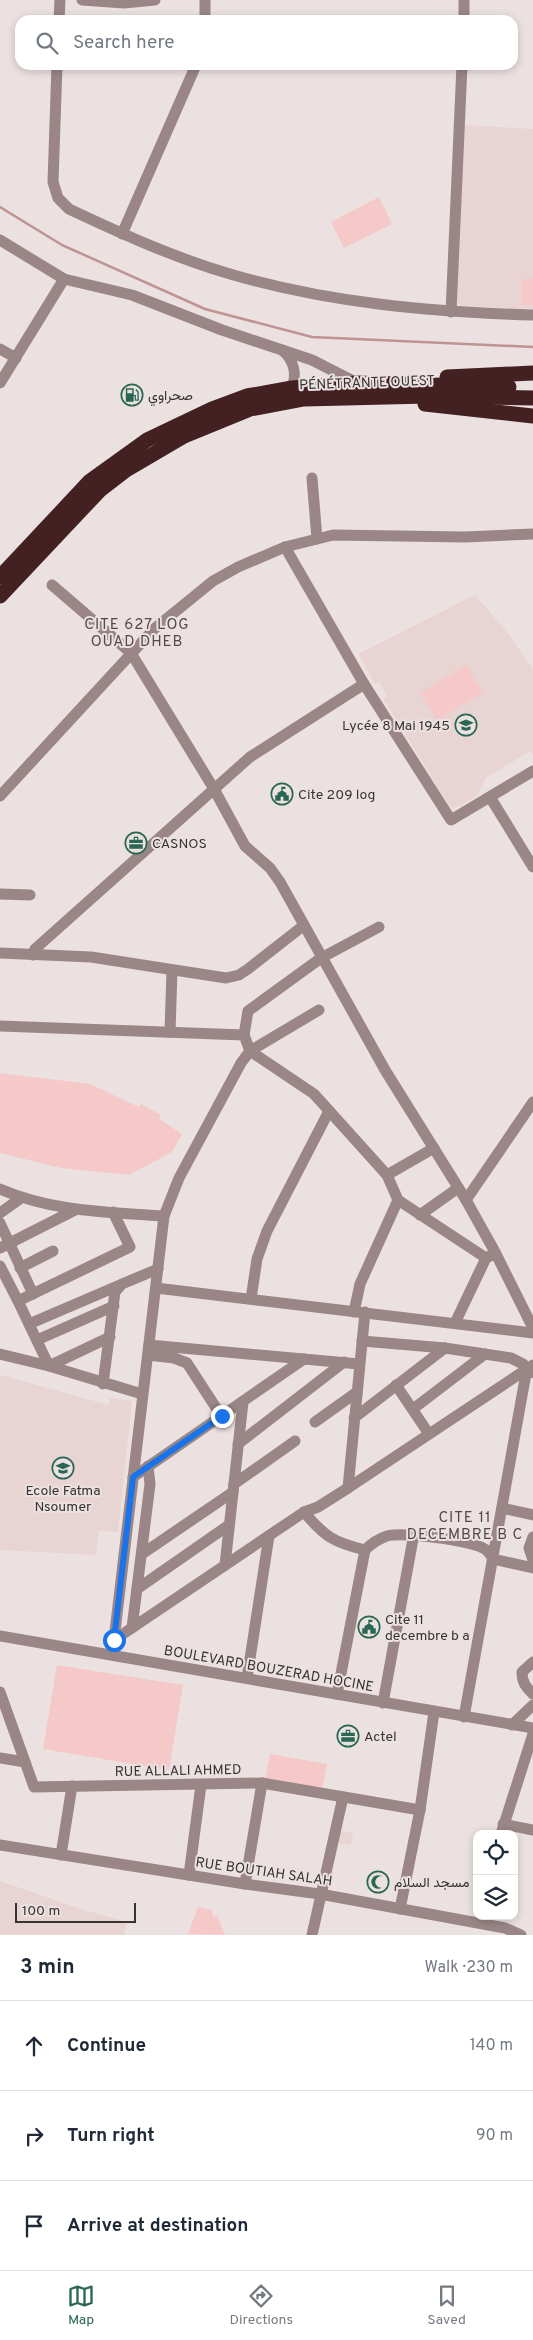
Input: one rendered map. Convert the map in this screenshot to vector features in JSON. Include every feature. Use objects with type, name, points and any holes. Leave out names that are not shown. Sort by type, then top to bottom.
[{"type":"highway","points":[[396,391],[428,378],[533,373]]},
{"type":"highway","name":"PÉNÉTRANTE OUEST","points":[[0,577],[90,480],[147,440],[177,424],[246,396],[292,388],[357,383],[428,396],[533,398]]},
{"type":"highway","name":"PÉNÉTRANTE OUEST","points":[[0,596],[100,490],[126,470],[184,436],[259,407],[304,399],[396,391],[533,388]]},
{"type":"highway","points":[[396,391],[446,407],[533,416]]},
{"type":"street","points":[[59,15],[60,0]]},
{"type":"street","points":[[82,0],[124,3],[155,0]]},
{"type":"street","points":[[204,0],[206,15]]},
{"type":"street","points":[[464,0],[464,15]]},
{"type":"street","points":[[58,70],[53,182],[54,190],[63,204],[69,209],[122,234],[228,274],[268,284],[355,301],[451,312],[533,315]]},
{"type":"street","points":[[122,234],[194,70]]},
{"type":"street","points":[[451,312],[462,70]]},
{"type":"street","points":[[1,243],[64,279],[132,295],[222,330],[319,363],[357,383]]},
{"type":"street","points":[[0,384],[64,279]]},
{"type":"street","points":[[278,348],[288,357],[294,369],[292,388]]},
{"type":"street","points":[[0,349],[16,358]]},
{"type":"street","points":[[312,478],[317,539]]},
{"type":"street","points":[[0,796],[168,616],[213,581],[238,567],[285,547],[333,535],[466,537],[533,534]]},
{"type":"street","points":[[285,547],[364,684],[450,820],[533,771]]},
{"type":"street","points":[[52,585],[132,653],[214,788],[246,846],[270,868],[280,882],[385,1070],[466,1200],[490,1255],[533,1328]]},
{"type":"street","points":[[33,955],[34,949],[250,757],[364,684]]},
{"type":"street","points":[[490,798],[533,867]]},
{"type":"street","points":[[0,894],[30,895]]},
{"type":"street","points":[[0,953],[91,957],[226,978],[239,975],[303,926]]},
{"type":"street","points":[[379,927],[321,958],[248,1011],[244,1035],[250,1051],[314,1094],[386,1176],[398,1200],[420,1215],[490,1255]]},
{"type":"street","points":[[170,1032],[172,970]]},
{"type":"street","points":[[111,1656],[164,1216],[179,1178],[241,1063],[250,1051],[319,1010]]},
{"type":"street","points":[[0,1026],[244,1035]]},
{"type":"street","points":[[466,1200],[533,1102]]},
{"type":"street","points":[[251,1299],[256,1259],[267,1231],[329,1112]]},
{"type":"street","points":[[386,1176],[434,1148]]},
{"type":"street","points":[[420,1215],[458,1188]]},
{"type":"street","points":[[0,1189],[21,1198],[75,1210],[164,1216]]},
{"type":"street","points":[[0,1213],[21,1198]]},
{"type":"street","points":[[348,1488],[362,1341],[360,1284],[398,1200]]},
{"type":"street","points":[[5,1246],[75,1210]]},
{"type":"street","points":[[18,1301],[130,1247],[113,1212]]},
{"type":"street","points":[[0,1223],[5,1246],[20,1268],[33,1294]]},
{"type":"street","points":[[20,1268],[53,1251]]},
{"type":"street","points":[[455,1322],[490,1255]]},
{"type":"street","points":[[0,1266],[50,1366]]},
{"type":"street","points":[[28,1324],[158,1269]]},
{"type":"street","points":[[103,1384],[115,1292],[122,1284]]},
{"type":"street","points":[[156,1288],[455,1322],[533,1333]]},
{"type":"street","points":[[37,1340],[114,1306]]},
{"type":"street","points":[[50,1366],[110,1337]]},
{"type":"street","points":[[362,1341],[445,1348],[512,1358],[531,1370]]},
{"type":"street","points":[[354,1418],[445,1348]]},
{"type":"street","points":[[148,1350],[359,1364]]},
{"type":"street","points":[[148,1350],[186,1363],[222,1416]]},
{"type":"street","points":[[0,1354],[50,1366],[103,1384],[142,1394]]},
{"type":"street","points":[[413,1409],[485,1354]]},
{"type":"street","points":[[133,1477],[304,1359]]},
{"type":"street","points":[[238,1444],[344,1362]]},
{"type":"street","points":[[114,1640],[304,1512],[318,1507],[531,1370]]},
{"type":"street","points":[[464,1717],[502,1508],[531,1370]]},
{"type":"street","points":[[396,1385],[429,1434]]},
{"type":"street","points":[[315,1422],[357,1392]]},
{"type":"street","points":[[225,1565],[243,1402]]},
{"type":"street","points":[[142,1554],[294,1441]]},
{"type":"street","points":[[132,1628],[150,1484],[148,1466]]},
{"type":"street","points":[[502,1508],[533,1515]]},
{"type":"street","points":[[304,1512],[319,1530],[336,1543],[365,1550]]},
{"type":"street","points":[[137,1589],[229,1525]]},
{"type":"street","points":[[247,1678],[269,1536]]},
{"type":"street","points":[[337,1694],[365,1550],[373,1542],[387,1536],[415,1536],[477,1546],[489,1552],[493,1559],[533,1568]]},
{"type":"street","points":[[383,1703],[412,1539],[415,1536]]},
{"type":"street","points":[[533,1537],[528,1548],[533,1560]]},
{"type":"street","name":"BOULEVARD BOUZERAD HOCINE","points":[[0,1636],[533,1728]]},
{"type":"street","points":[[533,1662],[522,1672],[522,1678],[524,1684],[533,1694]]},
{"type":"street","name":"RUE ALLALI AHMED","points":[[0,1692],[34,1787],[262,1783],[420,1810]]},
{"type":"street","points":[[512,1725],[533,1705]]},
{"type":"street","points":[[400,1909],[420,1810],[434,1712]]},
{"type":"street","points":[[533,1734],[502,1829],[533,1830]]},
{"type":"street","points":[[0,1758],[25,1762]]},
{"type":"street","points":[[245,1884],[262,1783]]},
{"type":"street","points":[[189,1875],[201,1785]]},
{"type":"street","points":[[61,1855],[72,1786]]},
{"type":"street","points":[[312,1935],[343,1797]]},
{"type":"street","name":"RUE BOUTIAH SALAH","points":[[0,1846],[473,1919]]},
{"type":"street","name":"RUE BOUTIAH SALAH","points":[[479,1920],[521,1935]]},
{"type":"shaded area","points":[[462,125],[533,129],[533,309],[461,306],[456,300]]},
{"type":"shaded area","points":[[379,197],[392,224],[344,248],[331,222]]},
{"type":"shaded area","points":[[521,279],[533,279],[533,305],[521,305]]},
{"type":"shaded area","name":"Lycée 8 Mai 1945","points":[[475,595],[506,631],[533,669],[533,755],[530,751],[486,778],[477,795],[462,805],[451,808],[383,699],[387,696],[379,682],[375,684],[358,654]]},
{"type":"shaded area","points":[[466,665],[483,693],[437,720],[421,693]]},
{"type":"shaded area","points":[[0,1073],[90,1084],[139,1107],[141,1104],[161,1115],[159,1119],[182,1134],[172,1152],[129,1175],[61,1168],[0,1153]]},
{"type":"shaded area","name":"Ecole Fatma Nsoumer","points":[[0,1375],[109,1405],[110,1398],[132,1401],[118,1532],[99,1531],[96,1555],[0,1550]]},
{"type":"shaded area","points":[[57,1665],[183,1685],[169,1770],[43,1749]]},
{"type":"shaded area","points":[[270,1754],[327,1764],[322,1790],[265,1779]]},
{"type":"shaded area","points":[[338,1831],[353,1833],[351,1845],[336,1843]]},
{"type":"shaded area","points":[[0,1881],[81,1909],[127,1922],[124,1935],[0,1935]]},
{"type":"shaded area","points":[[198,1907],[212,1910],[213,1917],[217,1916],[225,1935],[188,1934]]},
{"type":"waterway","points":[[0,207],[62,245],[205,309],[312,337],[533,347]]},
{"type":"place","name":"صحراوي","points":[[132,395]]},
{"type":"place","name":"Lycée 8 Mai 1945","points":[[466,725]]},
{"type":"place","name":"Cite 209 log","points":[[282,794]]},
{"type":"place","name":"CASNOS","points":[[136,843]]},
{"type":"place","name":"Ecole Fatma Nsoumer","points":[[63,1468]]},
{"type":"place","name":"Cite 11 decembre b a","points":[[369,1627]]},
{"type":"place","name":"Actel","points":[[348,1736]]},
{"type":"place","name":"مسجد السلام","points":[[378,1882]]},
{"type":"district","name":"CITE 627 LOG OUAD DHEB","points":[[137,632]]},
{"type":"district","name":"CITE 11 DECEMBRE B C","points":[[465,1526]]},
{"type":"route","points":[[114,1640],[133,1477],[222,1416]]}]
